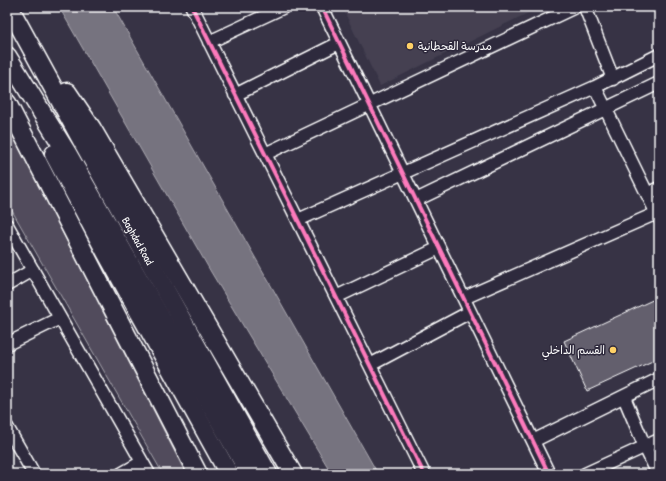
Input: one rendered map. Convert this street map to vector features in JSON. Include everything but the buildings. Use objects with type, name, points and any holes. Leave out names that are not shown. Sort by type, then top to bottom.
[{"type":"highway","name":"Baghdad Road","points":[[9,7],[268,474]]},
{"type":"highway","points":[[38,58],[67,92],[92,129],[294,474]]},
{"type":"highway","name":"Baghdad Road","points":[[11,62],[67,153],[250,474]]},
{"type":"highway","points":[[11,62],[32,111],[56,159],[229,474]]},
{"type":"highway","points":[[7,103],[198,474]]},
{"type":"street","points":[[192,7],[424,474]]},
{"type":"street","points":[[209,42],[284,7]]},
{"type":"street","points":[[322,7],[549,474]]},
{"type":"street","points":[[265,154],[576,7]]},
{"type":"street","points":[[585,7],[613,79]]},
{"type":"street","points":[[235,95],[339,42]]},
{"type":"street","points":[[298,220],[402,172],[595,88],[659,55]]},
{"type":"street","points":[[416,200],[659,83]]},
{"type":"street","points":[[464,298],[658,215],[595,88]]},
{"type":"street","points":[[647,194],[659,188]]},
{"type":"street","points":[[7,225],[149,474]]},
{"type":"street","points":[[336,298],[439,248]]},
{"type":"street","points":[[7,285],[33,270]]},
{"type":"street","points":[[370,365],[470,312]]},
{"type":"street","points":[[7,344],[60,318]]},
{"type":"street","points":[[533,441],[659,379]]},
{"type":"street","points":[[624,397],[658,474]]},
{"type":"street","points":[[7,427],[34,474]]},
{"type":"street","points":[[585,474],[659,440]]},
{"type":"street","points":[[121,474],[142,462]]},
{"type":"shaded area","points":[[59,7],[113,7],[378,474],[332,474],[211,272]]},
{"type":"shaded area","name":"مدرسة القحطانية","points":[[342,7],[540,7],[380,86]]},
{"type":"shaded area","points":[[7,124],[186,474],[163,474],[7,202]]},
{"type":"cycle path","points":[[192,7],[424,474]]},
{"type":"cycle path","points":[[322,7],[549,474]]},
{"type":"place","name":"مدرسة القحطانية","points":[[410,46]]},
{"type":"place","name":"القسم الداخلي","points":[[613,350]]}]
